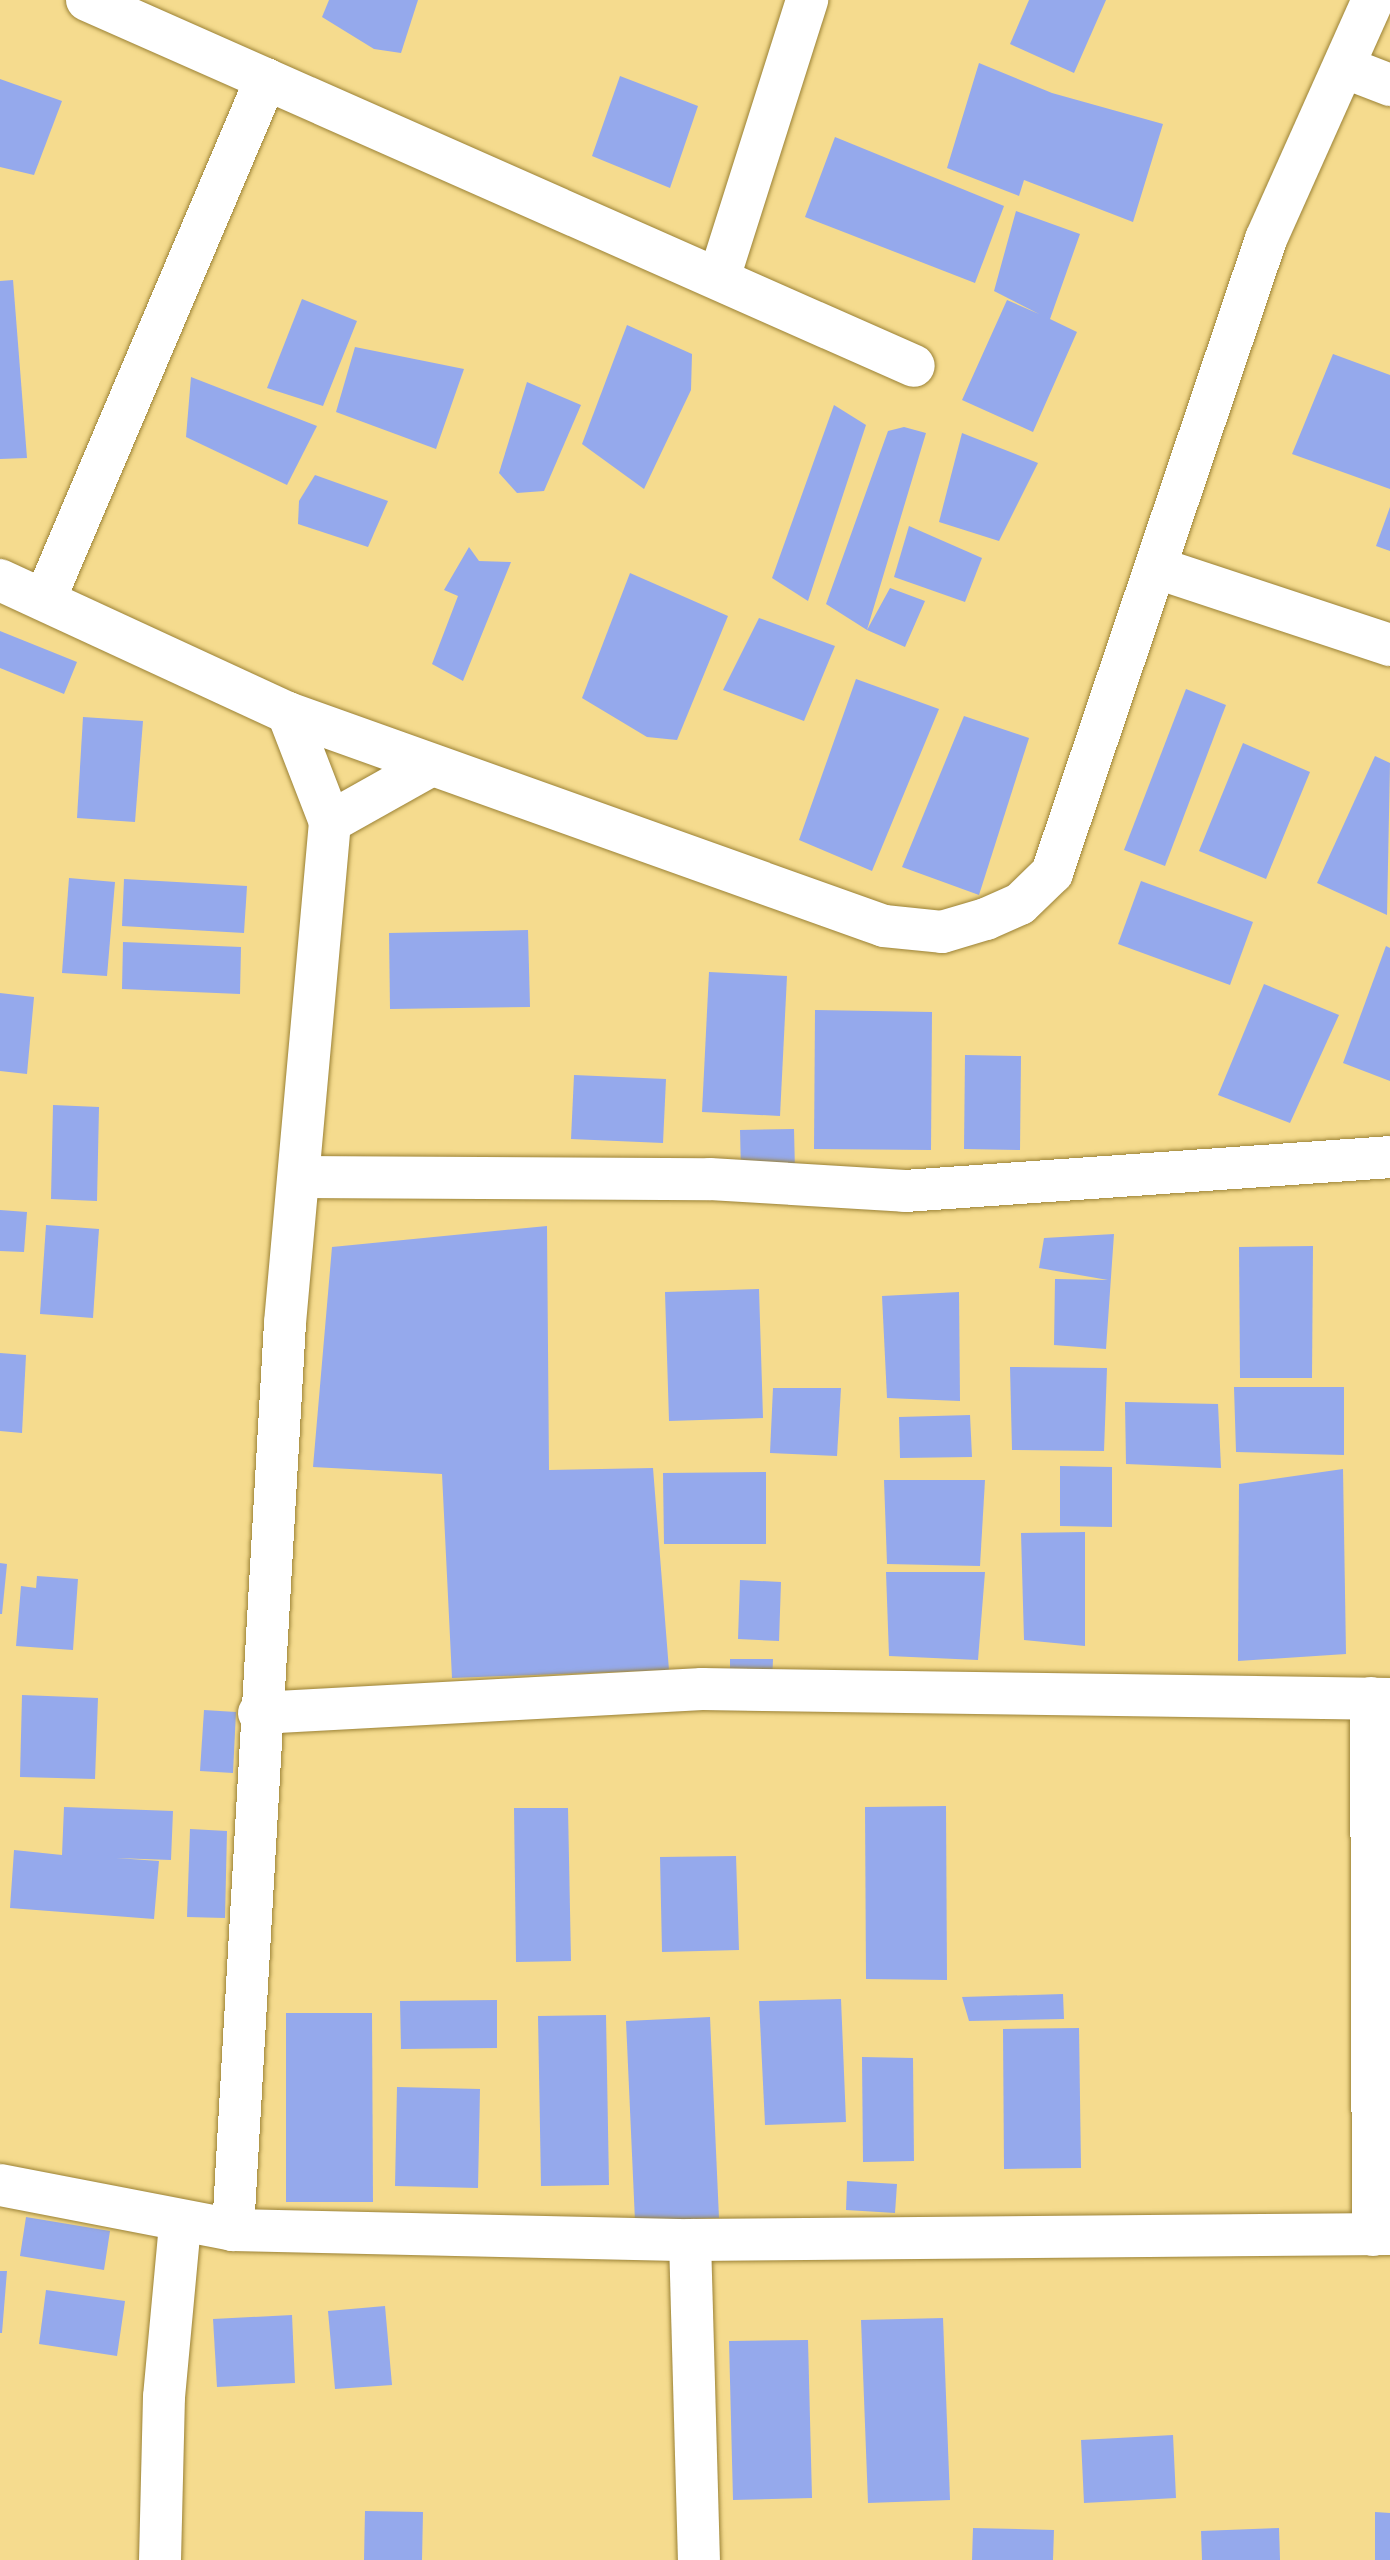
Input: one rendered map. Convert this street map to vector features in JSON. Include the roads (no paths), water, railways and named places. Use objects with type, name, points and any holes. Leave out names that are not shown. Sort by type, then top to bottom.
[{"type":"street","points":[[87,0],[914,366]]},
{"type":"street","points":[[719,278],[807,0]]},
{"type":"street","points":[[0,580],[288,713],[428,767],[884,926],[942,932],[1020,904],[1052,873],[1266,239],[1346,68],[1373,0]]},
{"type":"street","points":[[1346,68],[1390,85]]},
{"type":"street","points":[[45,599],[266,79]]},
{"type":"street","points":[[1157,568],[1390,645]]},
{"type":"street","points":[[233,2230],[259,1713],[299,1177],[330,822],[288,713]]},
{"type":"street","points":[[330,822],[428,767]]},
{"type":"street","points":[[299,1177],[710,1179],[905,1191],[1390,1157]]},
{"type":"street","points":[[0,2185],[180,2223],[233,2230],[690,2240],[1382,2235],[1381,1698],[702,1689],[259,1713]]},
{"type":"street","points":[[160,2560],[164,2397],[180,2223]]},
{"type":"street","points":[[690,2240],[699,2560]]}]
